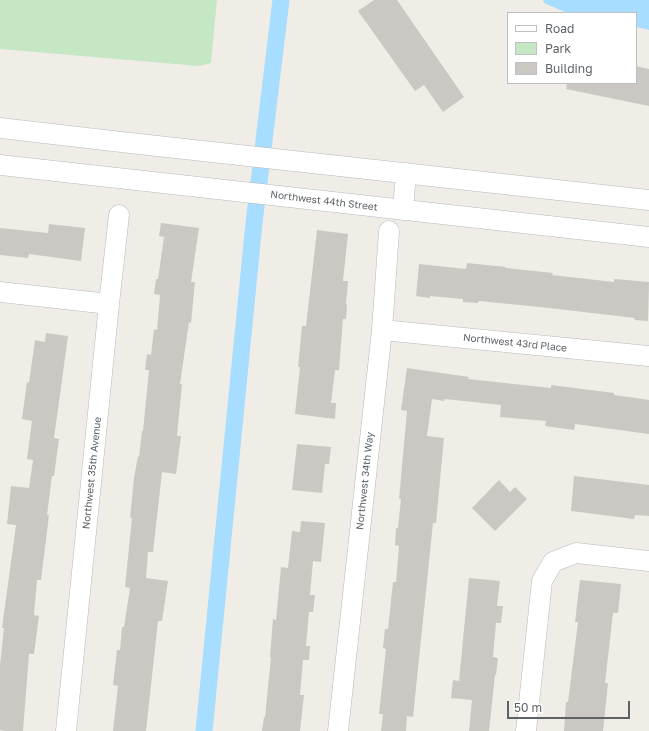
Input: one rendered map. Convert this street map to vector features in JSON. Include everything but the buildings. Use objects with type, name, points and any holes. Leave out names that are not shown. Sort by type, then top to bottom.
[{"type":"street","points":[[0,128],[649,200]]},
{"type":"street","name":"Northwest 44th Street","points":[[0,165],[649,237]]},
{"type":"street","points":[[403,210],[406,173]]},
{"type":"street","name":"Northwest 35th Avenue","points":[[66,731],[119,215]]},
{"type":"street","name":"Northwest 34th Way","points":[[338,731],[382,330],[389,232]]},
{"type":"street","points":[[0,292],[109,304]]},
{"type":"street","name":"Northwest 43rd Place","points":[[382,330],[649,356]]},
{"type":"street","points":[[526,731],[542,581],[553,562],[576,553],[649,561]]},
{"type":"green space","points":[[0,0],[217,0],[211,63],[199,66],[0,49]]},
{"type":"water","points":[[543,0],[649,0],[649,30],[637,27],[637,12],[565,12],[544,3]]},
{"type":"waterway","points":[[204,731],[254,223],[281,0]]}]
